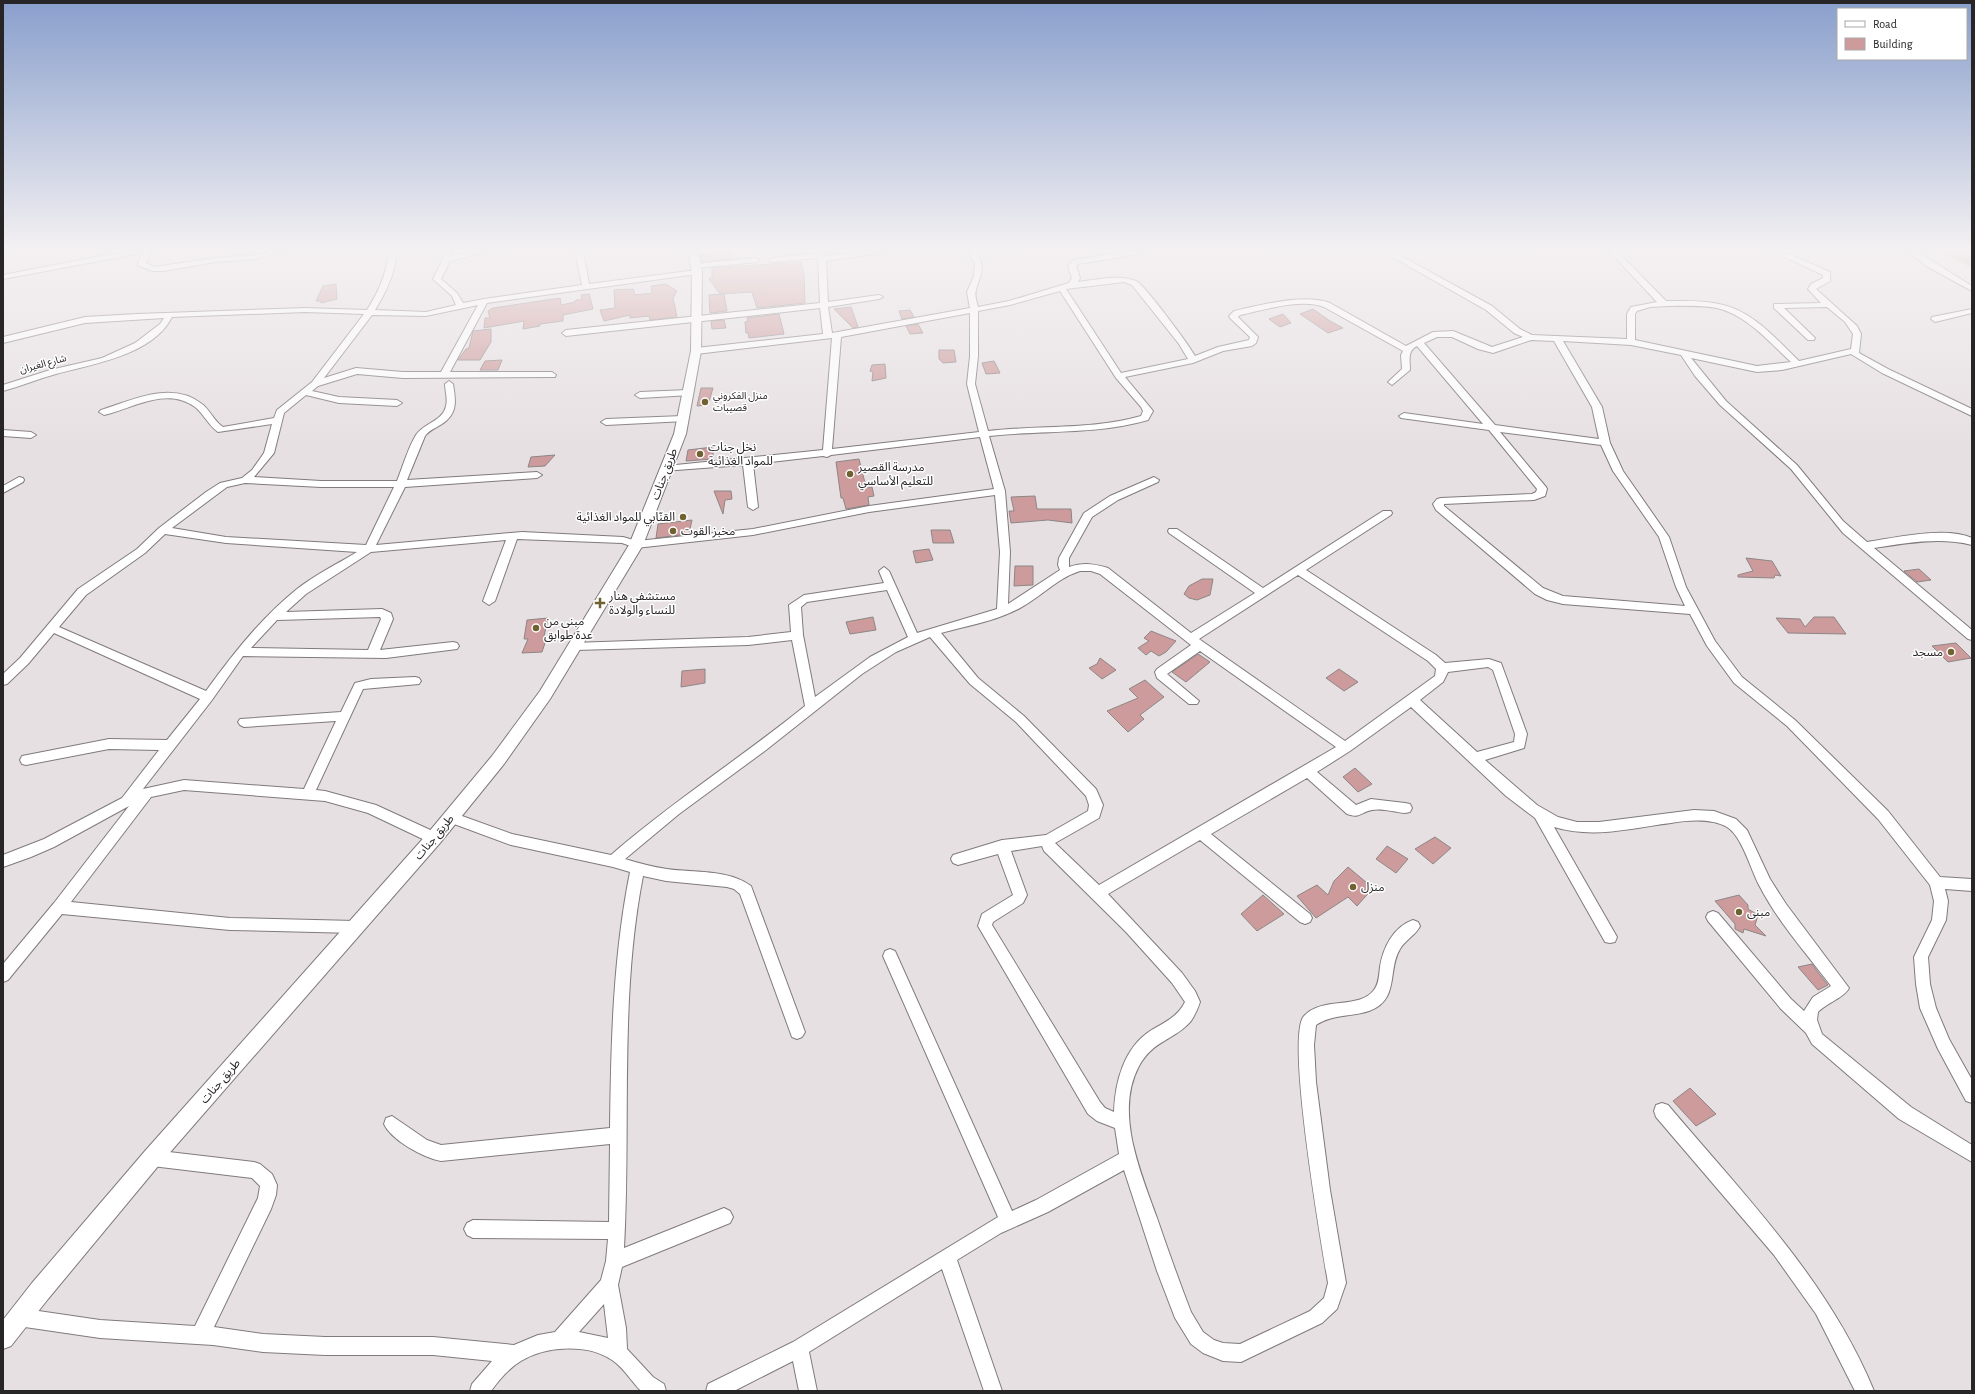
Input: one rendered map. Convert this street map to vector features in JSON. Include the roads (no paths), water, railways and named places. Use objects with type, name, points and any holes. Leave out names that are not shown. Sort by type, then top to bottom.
[{"type":"street","points":[[3,340],[85,320],[151,316]]},
{"type":"street","name":"شارع الغيران","points":[[3,388],[53,372],[105,360],[138,345],[164,325],[168,316]]},
{"type":"street","points":[[245,480],[266,460],[273,442],[280,412],[315,384],[366,316]]},
{"type":"street","points":[[127,800],[208,697],[240,652],[274,616],[302,591],[370,549],[401,484],[422,432],[444,418],[451,406],[446,379],[456,350],[475,316]]},
{"type":"street","points":[[566,333],[697,319],[740,316]]},
{"type":"street","points":[[827,316],[833,335],[827,454]]},
{"type":"street","points":[[696,351],[833,335],[940,316]]},
{"type":"street","points":[[974,316],[974,356],[971,384],[1000,491],[1005,552],[1002,611]]},
{"type":"street","points":[[666,469],[827,454],[1035,429],[1087,428],[1130,424],[1146,418],[1148,411],[1145,406],[1119,376],[1079,316]]},
{"type":"street","points":[[1161,316],[1183,343],[1193,360]]},
{"type":"street","points":[[1119,376],[1193,360],[1221,349],[1253,342],[1254,337],[1233,316]]},
{"type":"street","points":[[1347,316],[1407,350]]},
{"type":"street","points":[[1499,316],[1517,330],[1530,337]]},
{"type":"street","points":[[1631,342],[1632,316]]},
{"type":"street","points":[[1740,316],[1756,327],[1798,364]]},
{"type":"street","points":[[1788,316],[1811,338]]},
{"type":"street","points":[[1840,316],[1856,331],[1854,351]]},
{"type":"street","points":[[1935,319],[1949,316]]},
{"type":"street","name":"طريق جنات","points":[[3,1338],[18,1317],[152,1158],[434,838],[498,760],[545,695],[576,646],[636,544],[684,420],[696,351],[697,319]]},
{"type":"street","points":[[1407,350],[1418,342],[1436,334],[1448,333],[1481,347],[1493,350],[1530,337],[1631,342],[1757,368],[1777,368],[1854,351]]},
{"type":"street","points":[[1557,339],[1597,407],[1605,442],[1618,471],[1664,537],[1674,569],[1691,610],[1711,643],[1738,680],[1791,723],[1883,815],[1936,883],[1941,900],[1939,920],[1921,957],[1923,984],[1928,1008],[1943,1044],[1972,1095]]},
{"type":"street","points":[[1418,342],[1541,487],[1541,494],[1534,497],[1444,500],[1439,502],[1440,508],[1539,591],[1551,597],[1563,600],[1691,610]]},
{"type":"street","points":[[1392,382],[1406,370],[1407,350]]},
{"type":"street","points":[[1854,351],[1861,357],[1886,371],[1972,413]]},
{"type":"street","points":[[1684,353],[1692,366],[1725,404],[1750,429],[1794,466],[1805,478],[1836,520],[1972,636]]},
{"type":"street","points":[[315,384],[356,371],[446,379],[552,375]]},
{"type":"street","points":[[304,392],[339,400],[397,404]]},
{"type":"street","points":[[640,395],[688,393]]},
{"type":"street","points":[[104,412],[166,394],[178,394],[199,406],[212,424],[221,430],[278,420]]},
{"type":"street","points":[[1404,416],[1605,442]]},
{"type":"street","points":[[606,422],[684,420]]},
{"type":"street","points":[[3,432],[31,435]]},
{"type":"street","points":[[748,462],[753,507]]},
{"type":"street","points":[[3,681],[24,661],[82,592],[141,551],[163,530],[224,486],[245,480],[321,484],[401,484],[537,475]]},
{"type":"street","points":[[3,490],[19,480]]},
{"type":"street","points":[[1066,571],[1063,565],[1064,558],[1088,515],[1114,498],[1154,480]]},
{"type":"street","points":[[163,530],[226,540],[370,549],[513,536],[616,540],[636,544],[753,532],[869,509],[1000,491]]},
{"type":"street","points":[[1193,701],[1161,675],[1161,672],[1196,642],[1263,593],[1387,513]]},
{"type":"street","points":[[1173,531],[1263,593]]},
{"type":"street","points":[[489,601],[513,536]]},
{"type":"street","points":[[1865,546],[1924,538],[1956,538],[1970,540],[1972,542]]},
{"type":"street","points":[[613,861],[682,804],[762,747],[860,669],[892,649],[914,638],[932,631],[1002,611],[1034,595],[1066,571],[1084,566],[1104,571],[1196,642],[1346,748]]},
{"type":"street","points":[[1097,892],[1346,748],[1439,679],[1442,674],[1442,668],[1432,658],[1298,570]]},
{"type":"street","points":[[884,572],[914,638]]},
{"type":"street","points":[[811,707],[797,635],[795,605],[799,601],[811,598],[890,586]]},
{"type":"street","points":[[274,616],[382,613],[387,616],[387,619],[372,654]]},
{"type":"street","points":[[52,628],[208,697]]},
{"type":"street","points":[[932,631],[974,681],[1020,719],[1091,793],[1096,805],[1094,814],[1048,840],[1002,846],[958,858]]},
{"type":"street","points":[[576,646],[748,641],[797,635]]},
{"type":"street","points":[[240,652],[386,654],[453,646]]},
{"type":"street","points":[[1442,668],[1489,663],[1497,666],[1499,670],[1521,734],[1520,745],[1474,758]]},
{"type":"street","points":[[308,794],[358,688],[362,684],[415,681]]},
{"type":"street","points":[[1412,700],[1511,792],[1555,822],[1584,828],[1624,826],[1691,815],[1718,817],[1732,823],[1743,838],[1772,896],[1842,988],[1822,998],[1812,1006],[1809,1016],[1810,1027]]},
{"type":"street","points":[[244,722],[344,716]]},
{"type":"street","points":[[26,760],[109,744],[171,745]]},
{"type":"street","points":[[1308,771],[1352,810],[1356,811],[1371,804],[1405,808]]},
{"type":"street","points":[[3,861],[24,855],[51,843],[127,800],[147,792],[173,786],[198,785],[324,796],[371,809],[434,838]]},
{"type":"street","points":[[3,975],[59,907],[147,792]]},
{"type":"street","points":[[1539,812],[1610,937]]},
{"type":"street","points":[[451,817],[511,838],[613,861],[638,869],[684,878],[715,878],[738,884],[746,890],[797,1032]]},
{"type":"street","points":[[1201,833],[1305,918]]},
{"type":"street","points":[[1048,840],[1049,847],[1097,892],[1187,990],[1193,1002],[1189,1012],[1183,1020],[1148,1042],[1136,1055],[1121,1097],[1122,1122],[1128,1158],[1166,1271],[1184,1318],[1197,1338],[1209,1347],[1223,1352],[1241,1353],[1316,1317],[1330,1303],[1337,1283],[1321,1183],[1308,1082],[1306,1045],[1309,1021],[1318,1014],[1334,1009],[1366,1005],[1376,1000],[1385,985],[1389,957],[1394,945],[1414,926]]},
{"type":"street","points":[[1002,846],[1020,895],[1018,899],[987,918],[985,926],[1094,1108],[1099,1114],[1122,1122]]},
{"type":"street","points":[[618,1353],[617,1328],[609,1285],[615,1261],[617,1231],[619,1042],[624,964],[631,904],[638,869]]},
{"type":"street","points":[[1936,883],[1972,885]]},
{"type":"street","points":[[59,907],[230,924],[355,928]]},
{"type":"street","points":[[1713,916],[1786,1004],[1810,1027],[1817,1039],[1905,1113],[1972,1154]]},
{"type":"street","points":[[890,956],[1008,1221]]},
{"type":"street","points":[[1662,1111],[1780,1250],[1822,1308],[1865,1391]]},
{"type":"street","points":[[392,1124],[427,1148],[441,1153],[618,1135]]},
{"type":"street","points":[[152,1158],[254,1170],[261,1174],[268,1183],[269,1189],[246,1246],[200,1335]]},
{"type":"street","points":[[715,1391],[799,1348],[995,1227],[1042,1206],[1128,1158]]},
{"type":"street","points":[[615,1261],[724,1217]]},
{"type":"street","points":[[473,1229],[617,1231]]},
{"type":"street","points":[[947,1257],[993,1391]]},
{"type":"street","points":[[560,1340],[609,1285]]},
{"type":"street","points":[[18,1317],[100,1329],[200,1335],[263,1343],[325,1346],[433,1346],[515,1354]]},
{"type":"street","points":[[479,1391],[489,1378],[515,1354],[537,1344],[560,1340],[591,1342],[618,1353],[657,1391]]},
{"type":"street","points":[[799,1348],[808,1391]]},
{"type":"place","name":"منزل الفكروني قصيبات","points":[[705,402]]},
{"type":"place","name":"نخل جنات للمواد الغذائية","points":[[700,454]]},
{"type":"place","name":"مدرسة القصير للتعليم الأساسي","points":[[850,474]]},
{"type":"place","name":"القنّابي للمواد الغذائية","points":[[683,517]]},
{"type":"place","name":"مخبز القوت","points":[[673,531]]},
{"type":"place","name":"مستشفى هنار للنساء والولادة","points":[[600,603]]},
{"type":"place","name":"مبنى من عدة طوابق","points":[[536,628]]},
{"type":"place","name":"مسجد","points":[[1951,652]]},
{"type":"place","name":"منزل","points":[[1353,887]]},
{"type":"place","name":"مبنى","points":[[1739,912]]}]
